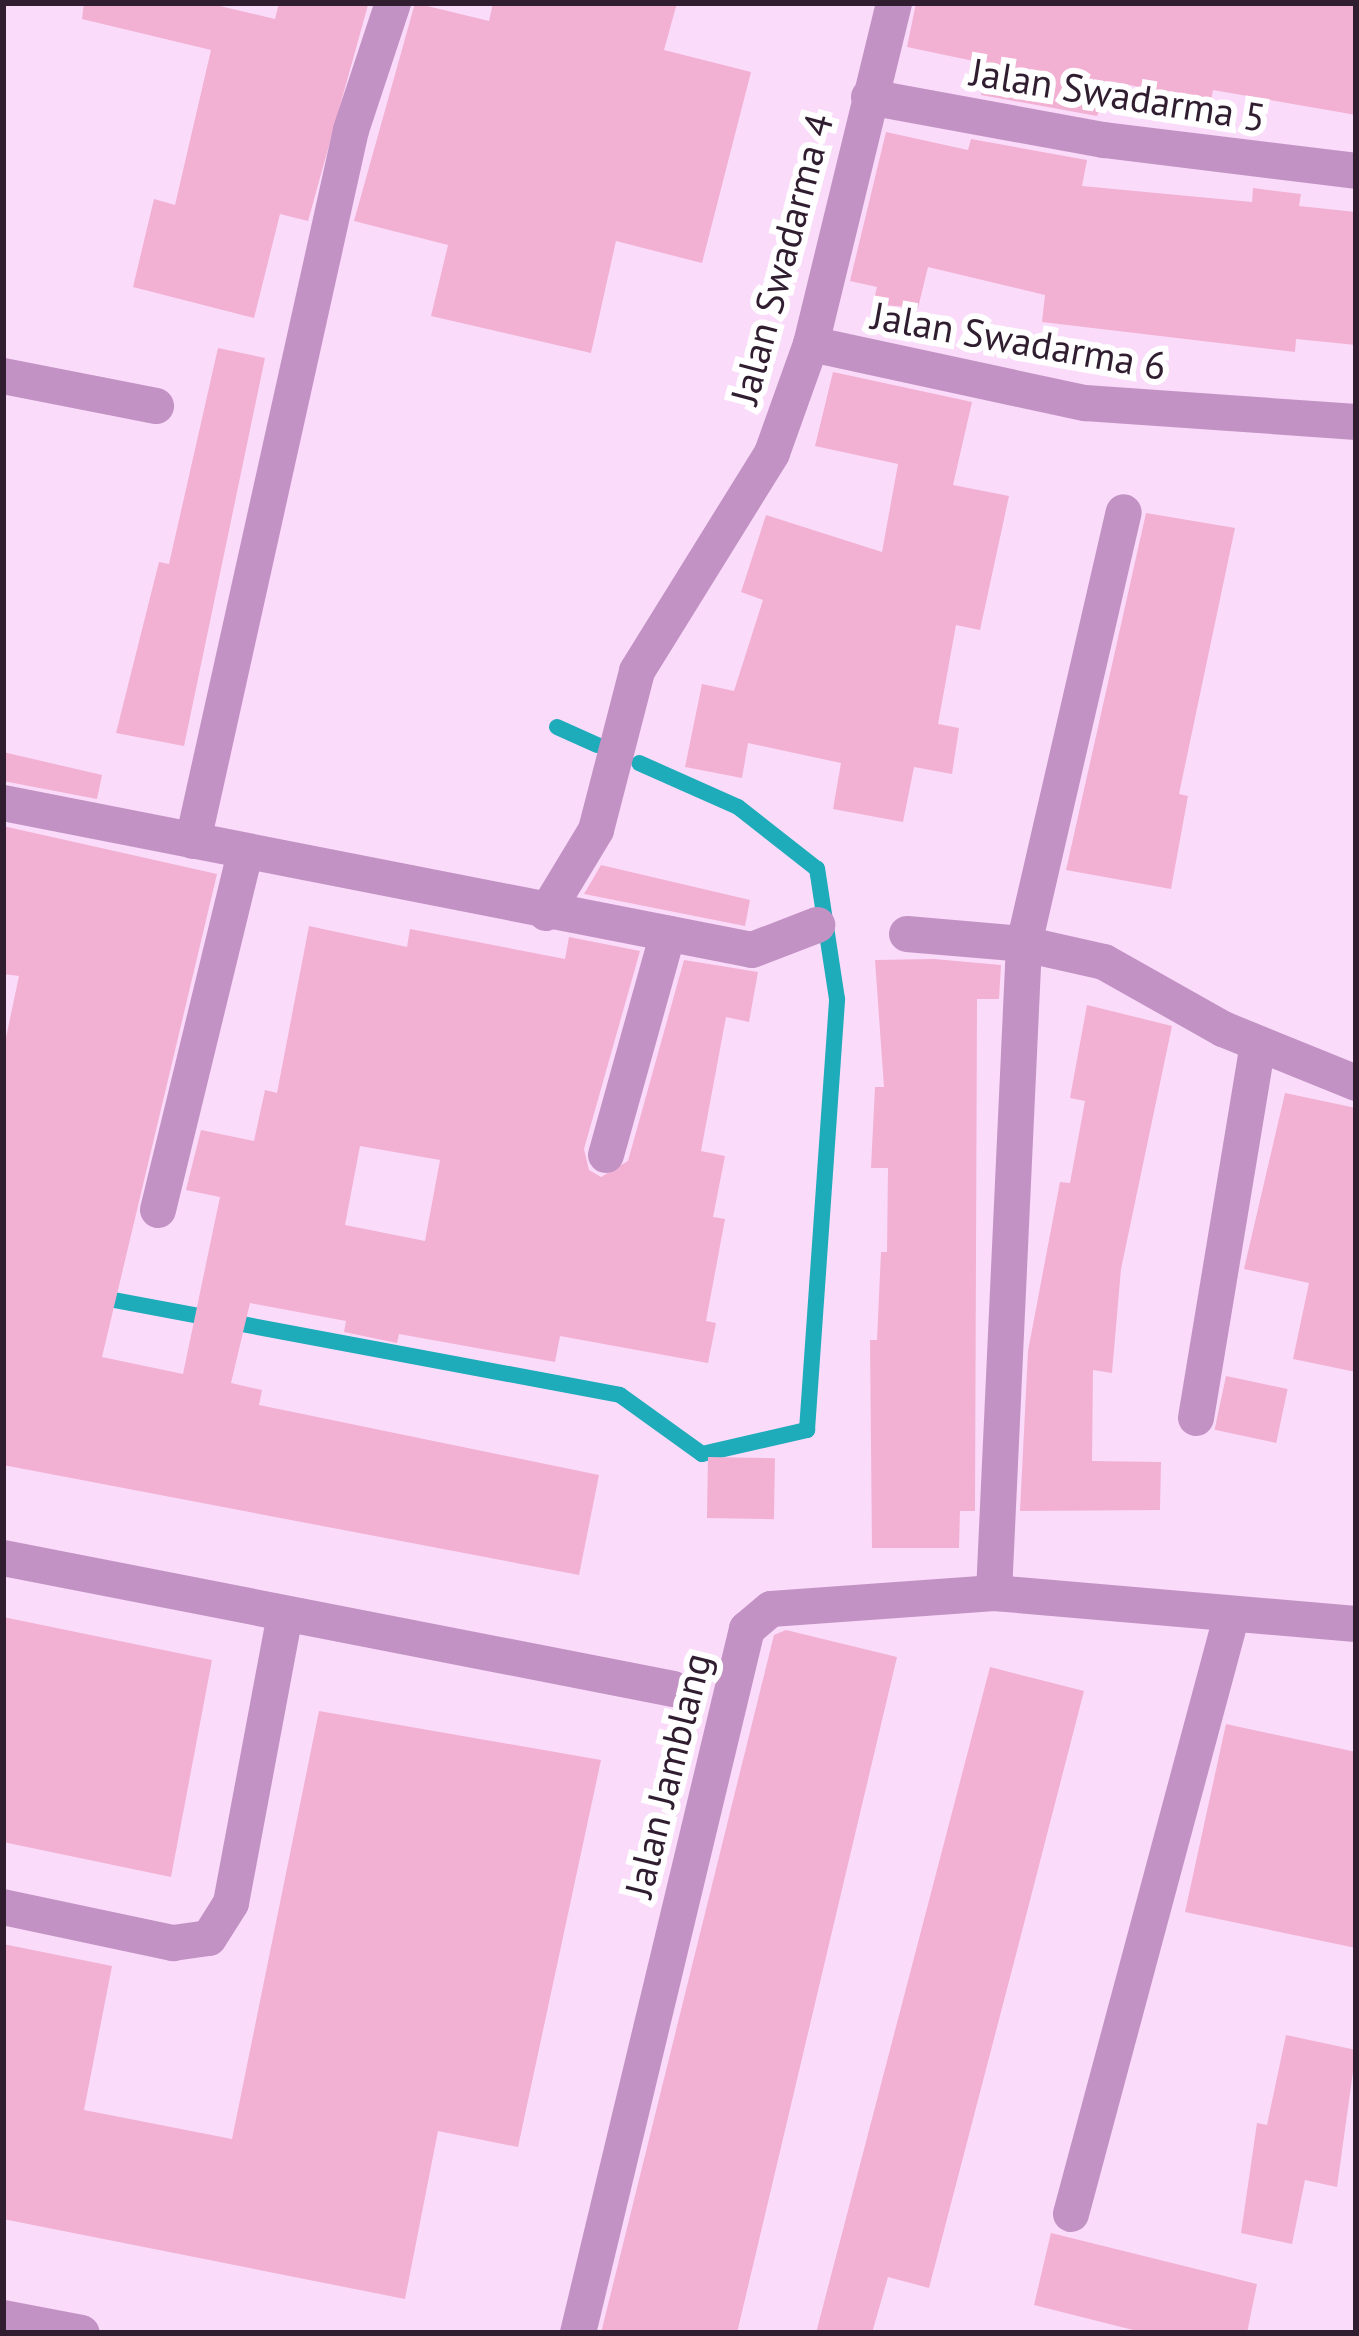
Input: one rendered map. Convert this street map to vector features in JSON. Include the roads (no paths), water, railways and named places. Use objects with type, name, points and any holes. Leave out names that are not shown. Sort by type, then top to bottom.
[{"type":"street","points":[[193,841],[352,130],[393,3]]},
{"type":"street","name":"Jalan Swadarma 4","points":[[546,913],[596,830],[637,670],[772,453],[811,344],[894,3]]},
{"type":"street","name":"Jalan Swadarma 5","points":[[868,97],[1104,140],[1356,171]]},
{"type":"street","name":"Jalan Swadarma 6","points":[[811,344],[1084,403],[1356,422]]},
{"type":"street","points":[[3,376],[156,406]]},
{"type":"street","points":[[994,1593],[997,1405],[1024,944],[1124,512]]},
{"type":"street","points":[[6,813],[193,841],[752,950],[817,925]]},
{"type":"street","points":[[158,1210],[244,854]]},
{"type":"street","points":[[606,1155],[668,933]]},
{"type":"street","points":[[907,934],[1024,944],[1104,962],[1258,1045],[1356,1083]]},
{"type":"street","points":[[1196,1418],[1258,1045]]},
{"type":"street","points":[[3,1558],[673,1689]]},
{"type":"street","name":"Jalan Jamblang","points":[[578,2333],[747,1629],[771,1609],[994,1593],[1356,1624]]},
{"type":"street","points":[[1072,2214],[1232,1614]]},
{"type":"street","points":[[3,1907],[173,1943],[209,1938],[231,1903],[285,1615]]},
{"type":"street","points":[[3,2318],[82,2333]]},
{"type":"waterway","points":[[557,727],[597,745]]},
{"type":"waterway","points":[[98,1297],[620,1395],[702,1454],[807,1430],[837,999],[817,869],[738,807],[639,763]]}]
